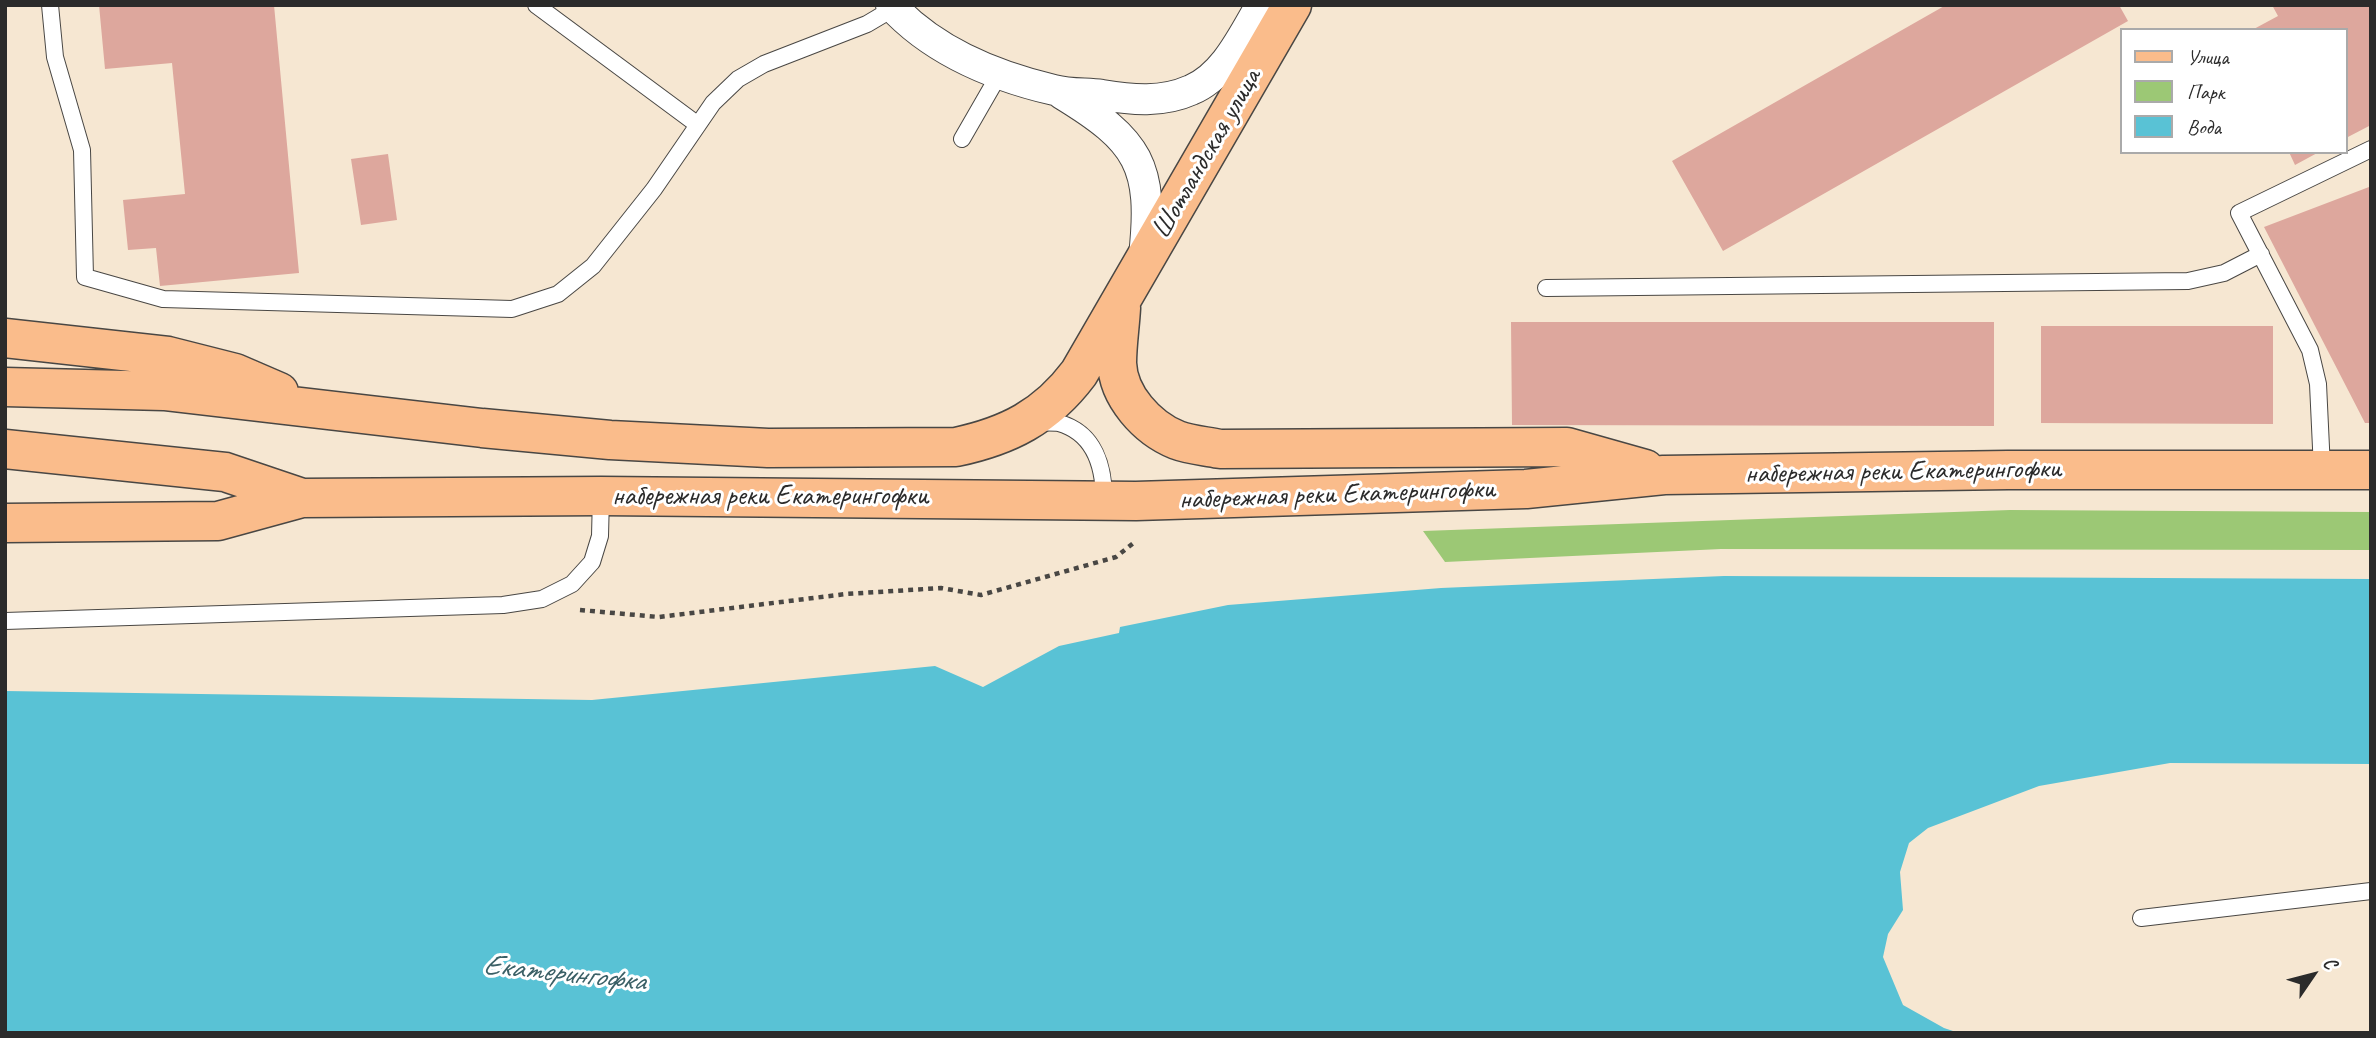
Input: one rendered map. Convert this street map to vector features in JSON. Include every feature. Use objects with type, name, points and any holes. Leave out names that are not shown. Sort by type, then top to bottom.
[{"type":"main road","name":"Шотландская улица","points":[[5,387],[164,391],[597,439],[768,448],[956,447],[1002,435],[1027,422],[1063,395],[1079,373],[1292,5]]},
{"type":"main road","points":[[1122,302],[1117,364],[1121,383],[1132,404],[1149,424],[1177,440],[1220,449],[1567,447],[1664,475]]},
{"type":"main road","points":[[5,338],[168,356],[235,373],[320,409]]},
{"type":"main road","points":[[5,449],[225,472],[302,498]]},
{"type":"main road","name":"набережная реки Екатерингофки","points":[[302,498],[601,496],[1104,500],[1525,489],[1664,475],[2371,470]]},
{"type":"main road","points":[[5,523],[218,521],[302,498]]},
{"type":"street","points":[[892,7],[921,33],[951,53],[1000,73],[1056,91],[1149,101],[1191,90],[1213,77],[1234,50],[1261,5]]},
{"type":"street","points":[[1056,91],[1097,116],[1127,142],[1141,167],[1149,214],[1143,266]]},
{"type":"lane","points":[[50,5],[55,57],[82,150],[85,277],[163,299],[512,309],[558,293],[593,267],[654,189],[713,103],[747,74],[764,64],[867,24],[892,7]]},
{"type":"lane","points":[[536,5],[698,125]]},
{"type":"lane","points":[[962,139],[1000,73]]},
{"type":"lane","points":[[2322,469],[2318,384],[2310,350],[2239,213],[2371,149]]},
{"type":"lane","points":[[1546,288],[2188,281],[2224,273],[2261,254]]},
{"type":"lane","points":[[1027,422],[1059,423],[1080,435],[1097,453],[1104,477],[1104,500]]},
{"type":"lane","points":[[5,621],[503,605],[542,599],[572,584],[592,562],[600,536],[601,496]]},
{"type":"lane","points":[[2141,918],[2371,891]]},
{"type":"path","points":[[542,599],[589,612],[659,617],[846,594],[941,588],[981,594],[1116,557],[1136,541]]},
{"type":"green space","points":[[2010,510],[2371,512],[2371,550],[1721,549],[1445,562],[1423,531]]},
{"type":"water","name":"Екатерингофка","points":[[1724,576],[2371,579],[2371,764],[2170,763],[2039,786],[1928,828],[1909,843],[1900,872],[1903,910],[1888,934],[1883,957],[1903,1005],[1944,1028],[1959,1033],[5,1033],[5,691],[592,700],[935,666],[983,687],[1059,646],[1119,633],[1120,627],[1228,605],[1441,588]]},
{"type":"building","points":[[99,5],[274,5],[299,273],[160,286],[156,248],[128,250],[123,200],[185,194],[172,63],[105,69]]},
{"type":"building","points":[[1946,5],[2119,5],[2128,21],[1723,251],[1672,161]]},
{"type":"building","points":[[2272,5],[2371,5],[2371,125],[2348,137],[2348,28],[2256,28],[2278,16]]},
{"type":"building","points":[[388,154],[397,220],[361,225],[351,159]]},
{"type":"building","points":[[2290,154],[2315,154],[2295,165]]},
{"type":"building","points":[[2369,187],[2371,423],[2365,423],[2264,227]]},
{"type":"building","points":[[1511,322],[1994,322],[1994,426],[1512,425]]},
{"type":"building","points":[[2041,326],[2273,326],[2273,424],[2041,423]]}]
